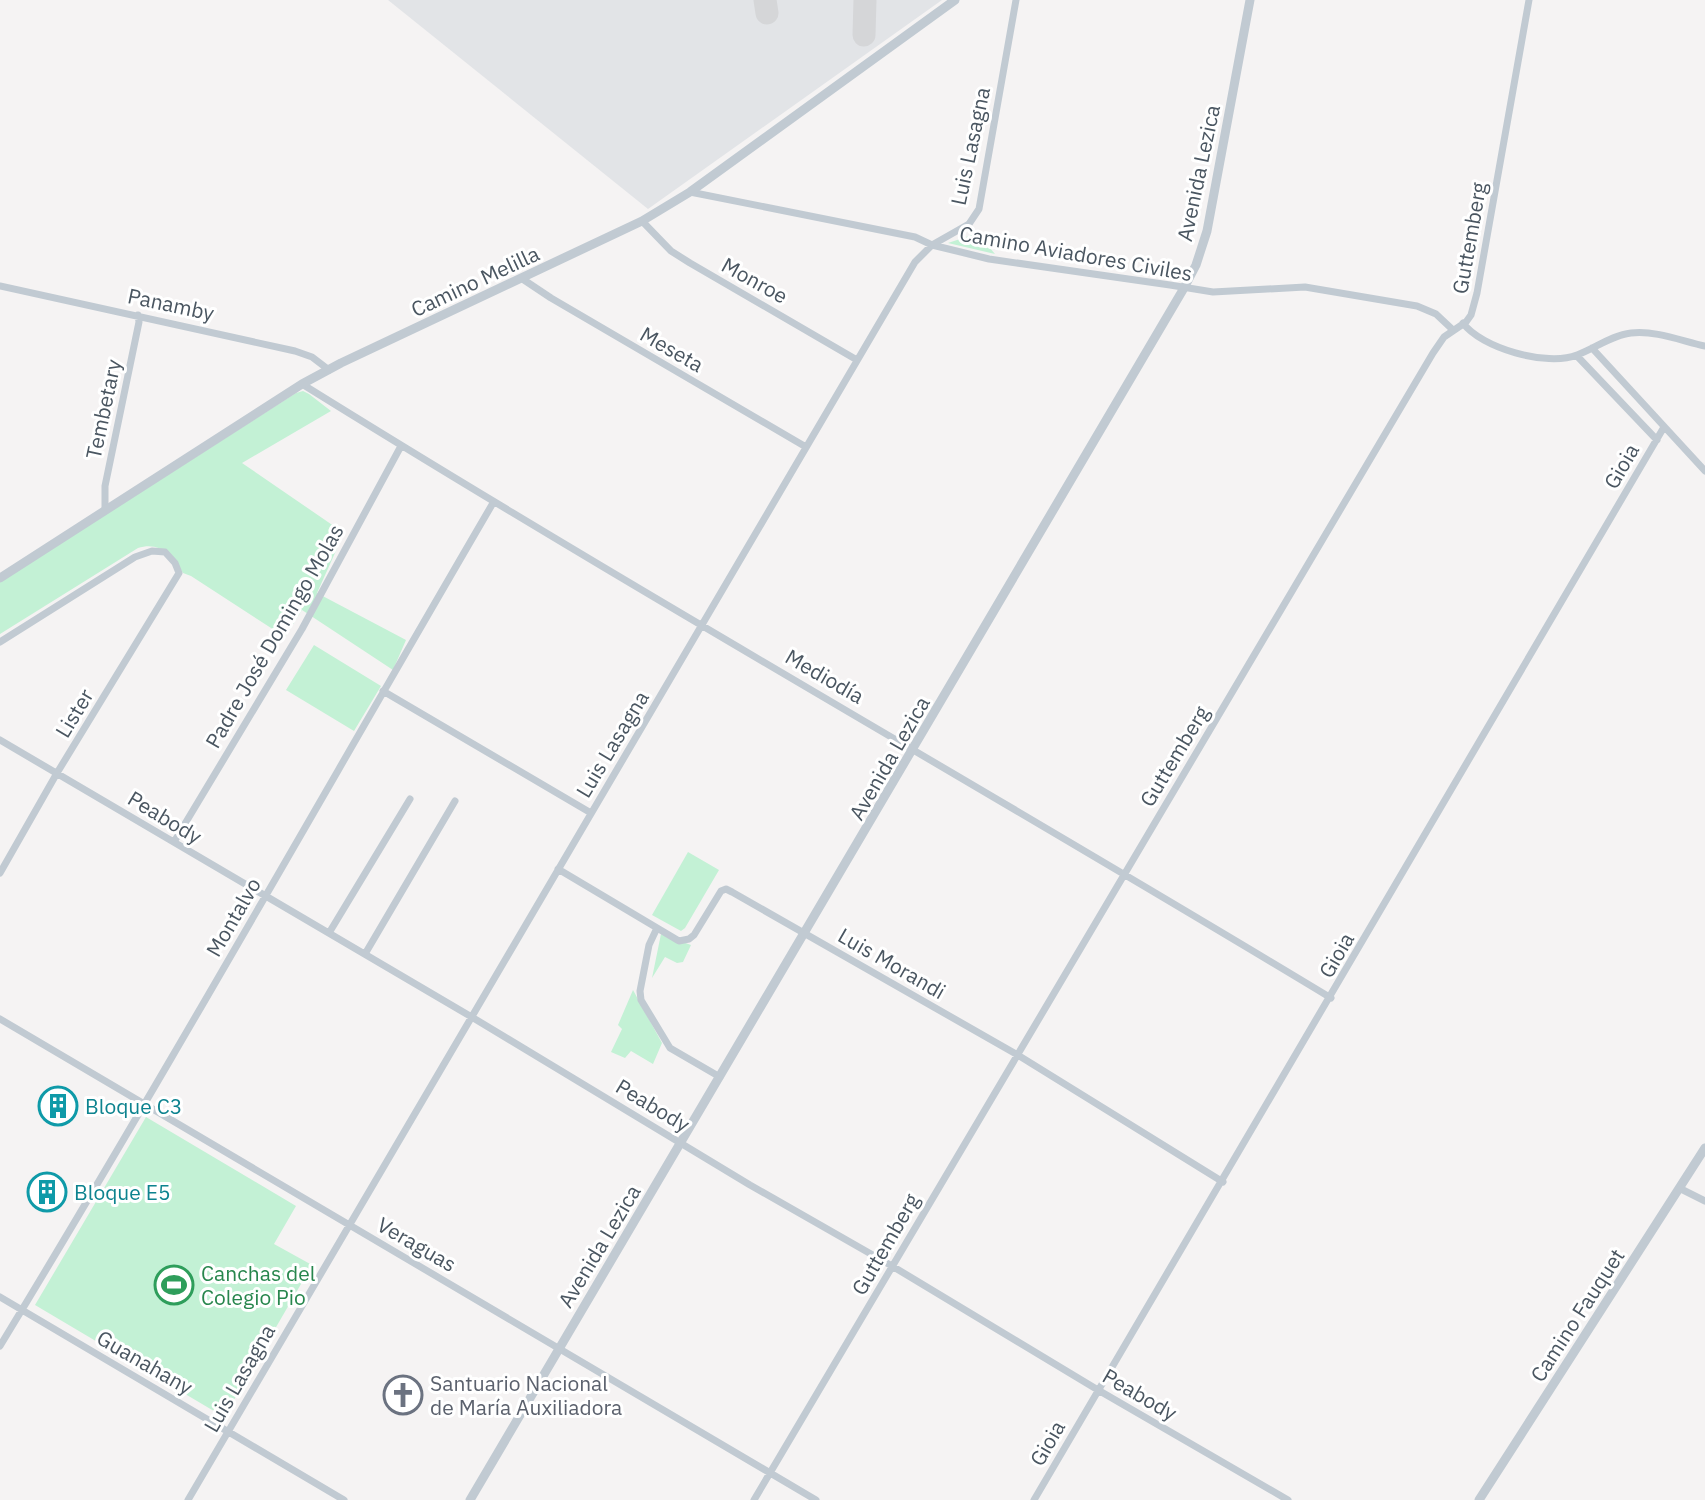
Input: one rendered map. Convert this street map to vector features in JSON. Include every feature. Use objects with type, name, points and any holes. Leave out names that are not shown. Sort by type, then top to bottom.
[{"type":"street","name":"Camino Melilla","points":[[0,578],[302,384],[642,222],[690,192],[955,0]]},
{"type":"street","name":"Luis Lasagna","points":[[188,1500],[915,262],[932,245],[969,224],[979,209],[1016,0]]},
{"type":"street","name":"Avenida Lezica","points":[[470,1500],[915,749],[1196,265],[1207,231],[1250,0]]},
{"type":"street","name":"Guttemberg","points":[[754,1500],[1433,353],[1444,337],[1471,315],[1529,0]]},
{"type":"street","name":"Camino Aviadores Civiles","points":[[690,192],[915,237],[932,245],[989,259],[1184,288],[1225,292],[1304,287],[1417,306],[1436,314],[1453,330]]},
{"type":"street","name":"Monroe","points":[[642,222],[671,251],[857,360]]},
{"type":"street","name":"Meseta","points":[[521,278],[806,447]]},
{"type":"street","name":"Panamby","points":[[0,286],[295,351],[312,357],[329,370]]},
{"type":"street","name":"Tembetary","points":[[105,511],[105,486],[138,315]]},
{"type":"street","points":[[1463,323],[1475,337],[1506,350],[1555,359],[1577,356],[1624,334],[1638,333],[1705,346]]},
{"type":"street","points":[[1592,348],[1705,471]]},
{"type":"street","points":[[1577,356],[1657,440]]},
{"type":"street","name":"Mediodía","points":[[302,384],[493,503],[1126,873],[1331,998]]},
{"type":"street","name":"Gioia","points":[[1034,1500],[1664,427]]},
{"type":"street","name":"Padre José Domingo Molas","points":[[174,842],[302,629],[401,446]]},
{"type":"street","name":"Montalvo","points":[[0,1346],[145,1104],[493,503]]},
{"type":"street","name":"Lister","points":[[0,642],[135,557],[152,551],[165,552],[172,558],[180,573],[0,873]]},
{"type":"street","points":[[383,691],[591,813]]},
{"type":"street","name":"Peabody","points":[[0,740],[1287,1500]]},
{"type":"street","points":[[329,933],[410,799]]},
{"type":"street","points":[[365,954],[455,801]]},
{"type":"street","name":"Luis Morandi","points":[[558,869],[679,941],[689,939],[721,891],[726,889],[1016,1054],[1223,1182]]},
{"type":"street","points":[[657,928],[649,945],[640,991],[641,1000],[670,1048],[720,1077]]},
{"type":"street","name":"Veraguas","points":[[0,1019],[816,1500]]},
{"type":"street","name":"Camino Fauquet","points":[[1479,1500],[1705,1148]]},
{"type":"street","points":[[1679,1188],[1705,1201]]},
{"type":"street","name":"Guanahany","points":[[0,1297],[344,1500]]},
{"type":"shaded area","points":[[388,0],[942,0],[648,209]]},
{"type":"green space","points":[[979,235],[995,254],[948,243]]},
{"type":"green space","points":[[303,391],[331,411],[242,463],[344,533],[317,593],[406,640],[393,670],[302,610],[285,637],[183,573],[170,555],[152,546],[138,548],[0,634],[0,582]]},
{"type":"green space","points":[[314,645],[381,686],[354,731],[286,690]]},
{"type":"green space","points":[[688,852],[719,870],[681,931],[652,915]]},
{"type":"green space","points":[[661,934],[691,945],[683,962],[677,963],[665,957],[652,978]]},
{"type":"green space","points":[[633,990],[662,1043],[653,1064],[631,1051],[625,1058],[611,1052],[622,1029],[618,1025]]},
{"type":"green space","name":"Canchas del Colegio Pio","points":[[146,1117],[296,1206],[274,1244],[312,1265],[224,1417],[35,1305]]},
{"type":"taxiway","points":[[765,0],[767,13]]},
{"type":"taxiway","points":[[864,35],[865,0]]},
{"type":"place","name":"Bloque C3","points":[[58,1106]]},
{"type":"place","name":"Bloque E5","points":[[47,1192]]},
{"type":"place","name":"Canchas del Colegio Pio","points":[[174,1285]]},
{"type":"place","name":"Santuario Nacional de María Auxiliadora","points":[[403,1395]]}]
